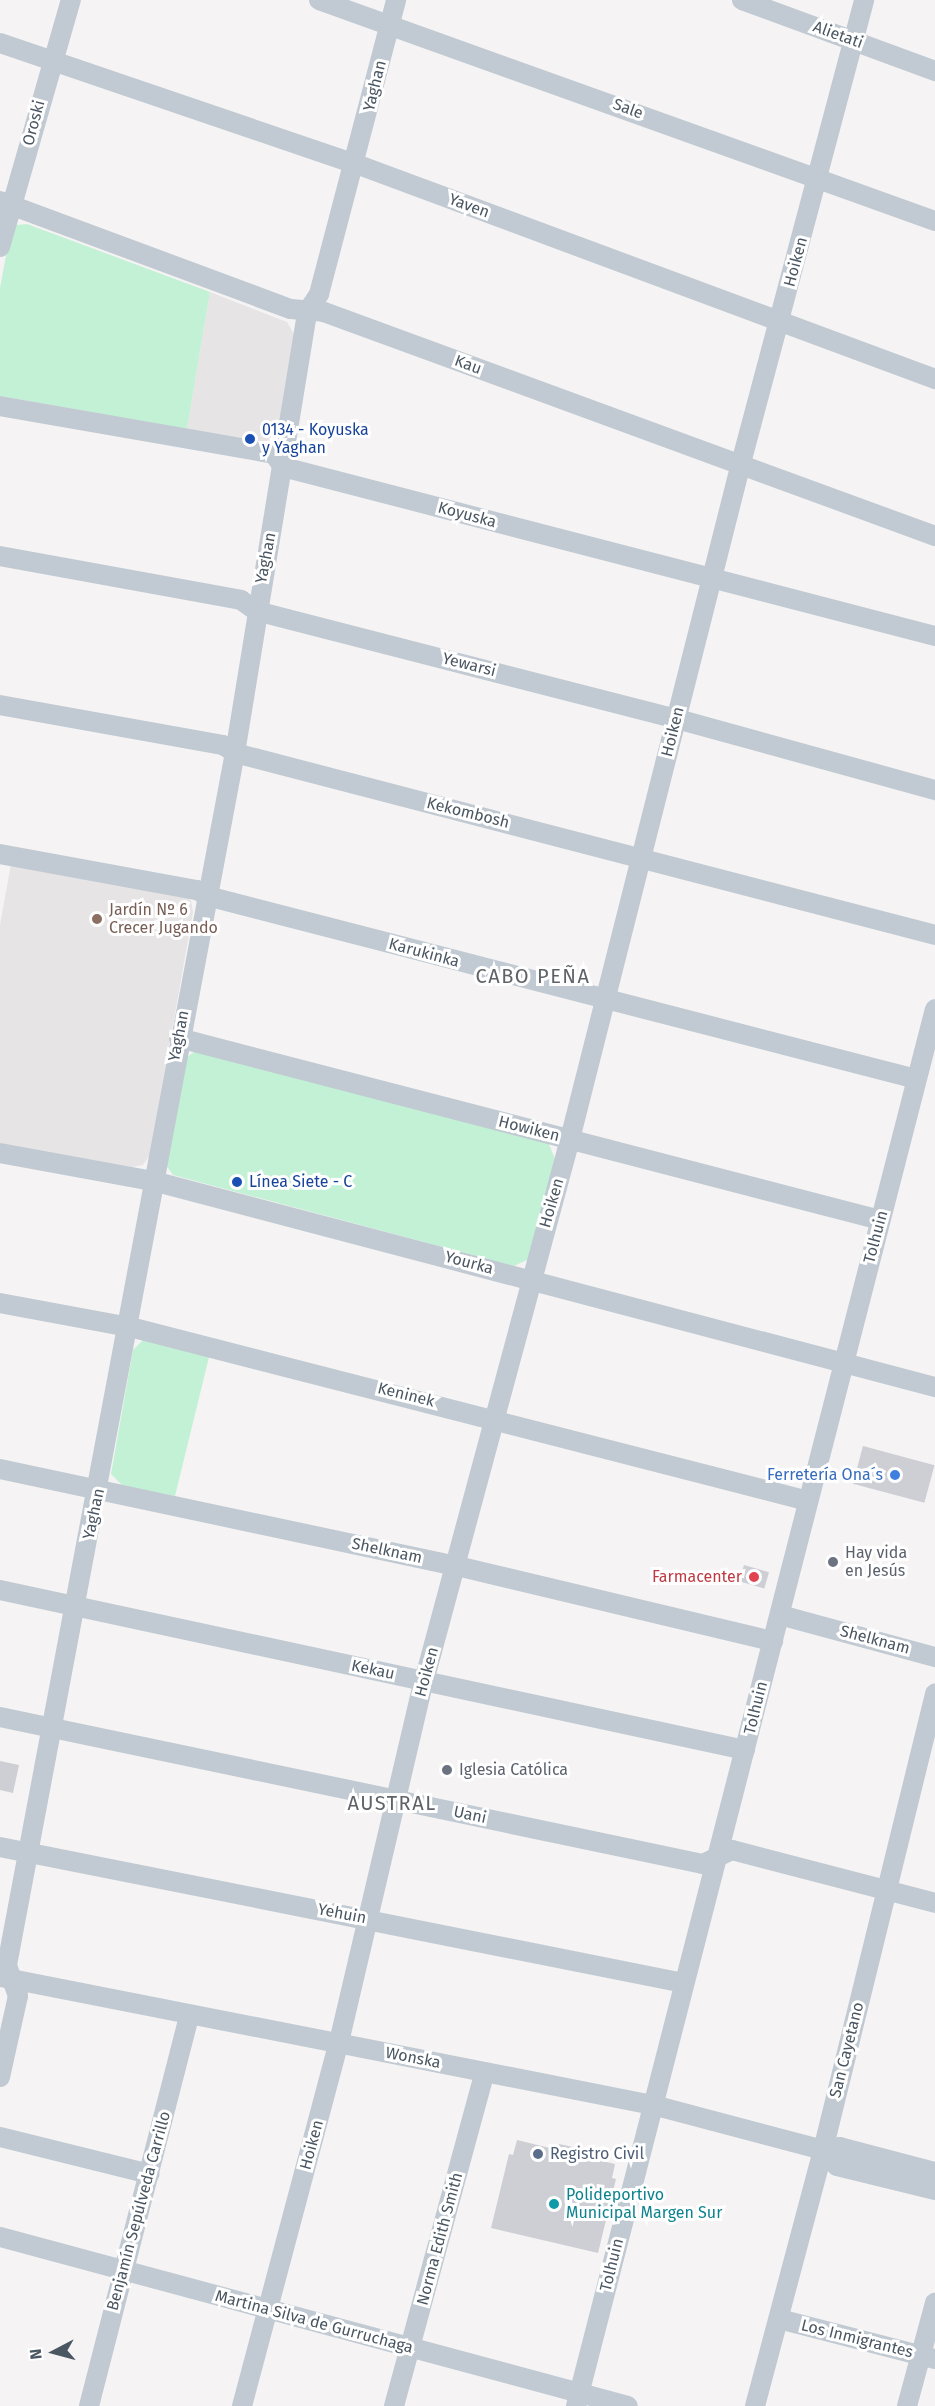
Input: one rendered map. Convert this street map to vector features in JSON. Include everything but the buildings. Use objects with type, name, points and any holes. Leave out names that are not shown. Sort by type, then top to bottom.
[{"type":"street","name":"Oroski","points":[[0,247],[6,203],[71,0]]},
{"type":"street","name":"Sale","points":[[319,0],[819,177],[935,221]]},
{"type":"street","name":"Yaghan","points":[[0,2077],[18,1996],[5,1978],[7,1965],[130,1327],[178,1038],[235,753],[256,611],[283,467],[308,312],[319,294],[356,164],[396,0]]},
{"type":"street","name":"Alietati","points":[[742,0],[935,71]]},
{"type":"street","name":"Hoiken","points":[[242,2406],[339,2042],[366,1918],[424,1681],[457,1566],[531,1279],[570,1139],[741,463],[819,177],[864,0]]},
{"type":"street","name":"Yaven","points":[[0,43],[356,164],[935,379]]},
{"type":"street","name":"Kau","points":[[6,203],[308,312],[324,312],[935,536]]},
{"type":"street","name":"Koyuska","points":[[0,406],[274,454],[283,467],[935,636]]},
{"type":"street","name":"Yewarsi","points":[[0,556],[241,600],[256,611],[677,718],[935,790]]},
{"type":"street","name":"Kekombosh","points":[[0,705],[223,745],[235,753],[935,935]]},
{"type":"street","name":"Karukinka","points":[[0,854],[197,890],[207,896],[916,1079]]},
{"type":"street","name":"Tolhuin","points":[[577,2400],[916,1079],[931,1045],[935,1009]]},
{"type":"street","name":"Howiken","points":[[178,1038],[880,1221]]},
{"type":"street","name":"Yourka","points":[[0,1154],[153,1181],[935,1387]]},
{"type":"street","name":"Keninek","points":[[0,1303],[130,1327],[496,1418],[808,1501]]},
{"type":"street","name":"Shelknam","points":[[0,1468],[457,1566],[773,1641]]},
{"type":"street","name":"Kekau","points":[[0,1590],[745,1750]]},
{"type":"street","name":"Shelknam","points":[[780,1615],[935,1657]]},
{"type":"street","name":"San Cayetano","points":[[755,2406],[823,2150],[935,1694]]},
{"type":"street","name":"Uani","points":[[0,1717],[52,1726],[703,1864],[732,1850],[935,1904]]},
{"type":"street","name":"Yehuin","points":[[0,1847],[684,1983]]},
{"type":"street","name":"Wonska","points":[[5,1978],[189,2016],[339,2042],[653,2105],[823,2150],[840,2147],[935,2172]]},
{"type":"street","name":"Benjamín Sepúlveda Carrillo","points":[[89,2406],[189,2016]]},
{"type":"street","name":"Norma Edith Smith","points":[[394,2406],[485,2072]]},
{"type":"street","points":[[0,2137],[148,2174]]},
{"type":"street","name":"Wonska","points":[[823,2150],[837,2166],[935,2190]]},
{"type":"street","name":"Martina Silva de Gurruchaga","points":[[0,2237],[410,2348],[577,2400],[628,2406]]},
{"type":"street","points":[[907,2406],[928,2357],[935,2303]]},
{"type":"street","name":"Los Inmigrantes","points":[[779,2319],[928,2357]]},
{"type":"shaded area","points":[[210,292],[287,322],[294,334],[279,429],[265,443],[187,429]]},
{"type":"shaded area","points":[[11,864],[186,896],[191,901],[193,912],[150,1155],[143,1165],[132,1167],[0,1145],[0,925]]},
{"type":"green space","points":[[27,224],[210,292],[187,429],[0,396],[0,288],[10,234],[16,225]]},
{"type":"green space","points":[[197,1050],[548,1142],[555,1159],[529,1259],[514,1266],[173,1175],[166,1165],[187,1057]]},
{"type":"green space","points":[[145,1338],[210,1353],[175,1496],[123,1486],[111,1474],[133,1350]]},
{"type":"place","name":"0134 - Koyuska y Yaghan","points":[[250,439]]},
{"type":"place","name":"Jardín Nº 6 Crecer Jugando","points":[[97,919]]},
{"type":"place","name":"Línea Siete - C","points":[[237,1182]]},
{"type":"place","name":"Ferretería Ona´s","points":[[895,1475]]},
{"type":"place","name":"Hay vida en Jesús","points":[[833,1562]]},
{"type":"place","name":"Farmacenter","points":[[754,1577]]},
{"type":"place","name":"Iglesia Católica","points":[[447,1770]]},
{"type":"place","name":"Registro Civil","points":[[538,2154]]},
{"type":"place","name":"Polideportivo Municipal Margen Sur","points":[[554,2204]]},
{"type":"district","name":"CABO PEÑA","points":[[533,976]]},
{"type":"district","name":"AUSTRAL","points":[[392,1803]]}]
